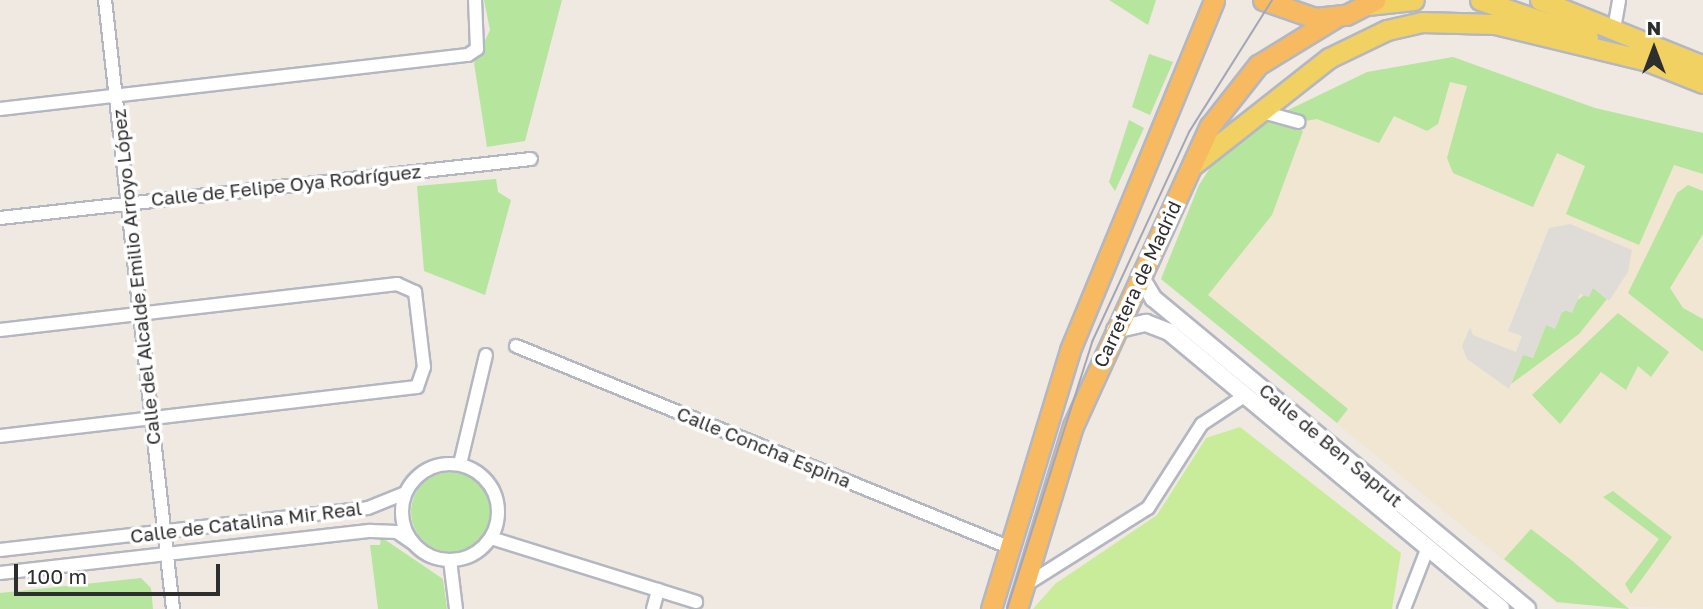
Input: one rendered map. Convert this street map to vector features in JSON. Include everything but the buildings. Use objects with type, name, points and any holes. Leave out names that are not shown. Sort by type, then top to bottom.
[{"type":"highway","name":"Carretera de Madrid","points":[[991,609],[1070,350],[1214,0]]},
{"type":"highway","points":[[1263,0],[1297,16],[1338,16],[1371,3]]},
{"type":"highway","name":"Carretera de Madrid","points":[[1017,609],[1073,426],[1190,168],[1233,90],[1279,50],[1338,16]]},
{"type":"main road","points":[[1371,3],[1414,0]]},
{"type":"main road","points":[[1480,0],[1703,83]]},
{"type":"main road","points":[[1540,0],[1703,66]]},
{"type":"main road","points":[[1567,0],[1589,18]]},
{"type":"main road","points":[[1190,168],[1282,90],[1356,44],[1422,22],[1494,24],[1644,60]]},
{"type":"street","name":"Calle del Alcalde Emilio Arroyo López","points":[[106,0],[173,609]]},
{"type":"street","points":[[0,109],[468,54],[477,48],[475,0]]},
{"type":"street","points":[[1614,29],[1619,0]]},
{"type":"street","points":[[1256,111],[1299,122],[1282,101],[1282,90]]},
{"type":"street","name":"Calle de Felipe Oya Rodríguez","points":[[0,218],[531,159]]},
{"type":"street","name":"Calle de Ben Saprut","points":[[1140,276],[1153,298],[1527,609]]},
{"type":"street","points":[[0,330],[141,317],[397,284],[415,292],[424,367],[417,387],[0,436]]},
{"type":"street","name":"Calle de Ben Saprut","points":[[1115,330],[1156,325],[1246,395],[1501,609]]},
{"type":"street","name":"Calle Concha Espina","points":[[516,346],[1011,548]]},
{"type":"street","points":[[460,464],[486,355]]},
{"type":"street","name":"Calle de Ben Saprut","points":[[1024,586],[1148,508],[1202,424],[1246,395]]},
{"type":"street","points":[[460,464],[493,489],[499,514],[491,538],[473,554],[450,560],[413,542],[403,524],[405,493],[427,469],[460,464]]},
{"type":"street","name":"Calle de Catalina Mir Real","points":[[0,550],[368,508],[405,493]]},
{"type":"street","name":"Calle de Catalina Mir Real","points":[[0,573],[371,531],[397,532],[413,542]]},
{"type":"street","points":[[491,538],[696,602]]},
{"type":"street","points":[[1404,609],[1428,547]]},
{"type":"street","points":[[450,560],[456,609]]},
{"type":"street","points":[[653,609],[658,590]]},
{"type":"shaded area","points":[[1453,57],[1595,108],[1703,133],[1703,609],[1557,604],[1161,279],[1199,185],[1268,122],[1367,72]]},
{"type":"shaded area","points":[[1570,224],[1632,250],[1628,272],[1609,301],[1593,288],[1589,297],[1580,294],[1572,313],[1563,310],[1555,329],[1546,325],[1533,358],[1523,355],[1509,389],[1467,359],[1462,346],[1470,327],[1473,335],[1516,352],[1522,336],[1508,331],[1549,228]]},
{"type":"green space","points":[[484,0],[562,0],[525,141],[487,147],[474,63],[490,30]]},
{"type":"green space","points":[[1109,0],[1156,0],[1148,25]]},
{"type":"green space","points":[[1149,54],[1173,62],[1150,115],[1132,107]]},
{"type":"green space","points":[[1453,57],[1595,108],[1703,133],[1703,174],[1674,165],[1639,245],[1566,214],[1585,166],[1557,153],[1533,207],[1453,173],[1447,158],[1467,86],[1450,82],[1438,124],[1427,131],[1394,116],[1379,143],[1317,119],[1299,122],[1295,127],[1303,131],[1272,215],[1208,295],[1348,409],[1337,423],[1161,279],[1199,185],[1217,157],[1261,123],[1367,72]]},
{"type":"green space","points":[[1129,120],[1144,128],[1115,191],[1109,182]]},
{"type":"green space","points":[[496,179],[498,192],[511,200],[485,295],[424,271],[417,186]]},
{"type":"green space","points":[[1688,185],[1703,191],[1703,234],[1670,288],[1683,308],[1703,319],[1703,352],[1628,293],[1677,193]]},
{"type":"green space","points":[[1593,288],[1607,299],[1579,334],[1511,384],[1523,354],[1533,358],[1546,325]]},
{"type":"green space","points":[[1618,313],[1669,352],[1651,377],[1638,366],[1626,390],[1601,372],[1560,424],[1532,395]]},
{"type":"green space","points":[[1240,427],[1401,553],[1392,609],[1033,609],[1055,584],[1157,515],[1206,438]]},
{"type":"green space","points":[[443,472],[459,472],[480,483],[491,504],[491,520],[480,541],[459,552],[443,552],[429,546],[417,534],[411,520],[411,504],[417,490],[429,478]]},
{"type":"green space","points":[[1613,491],[1672,537],[1631,594],[1625,584],[1659,539],[1603,497]]},
{"type":"green space","points":[[1531,529],[1629,609],[1557,602],[1504,559]]},
{"type":"green space","points":[[381,537],[443,579],[447,609],[378,609],[370,545],[380,545]]},
{"type":"green space","points":[[141,578],[151,588],[153,609],[0,609],[0,593]]},
{"type":"tram line","points":[[1007,609],[1092,342],[1189,132],[1272,0]]}]
